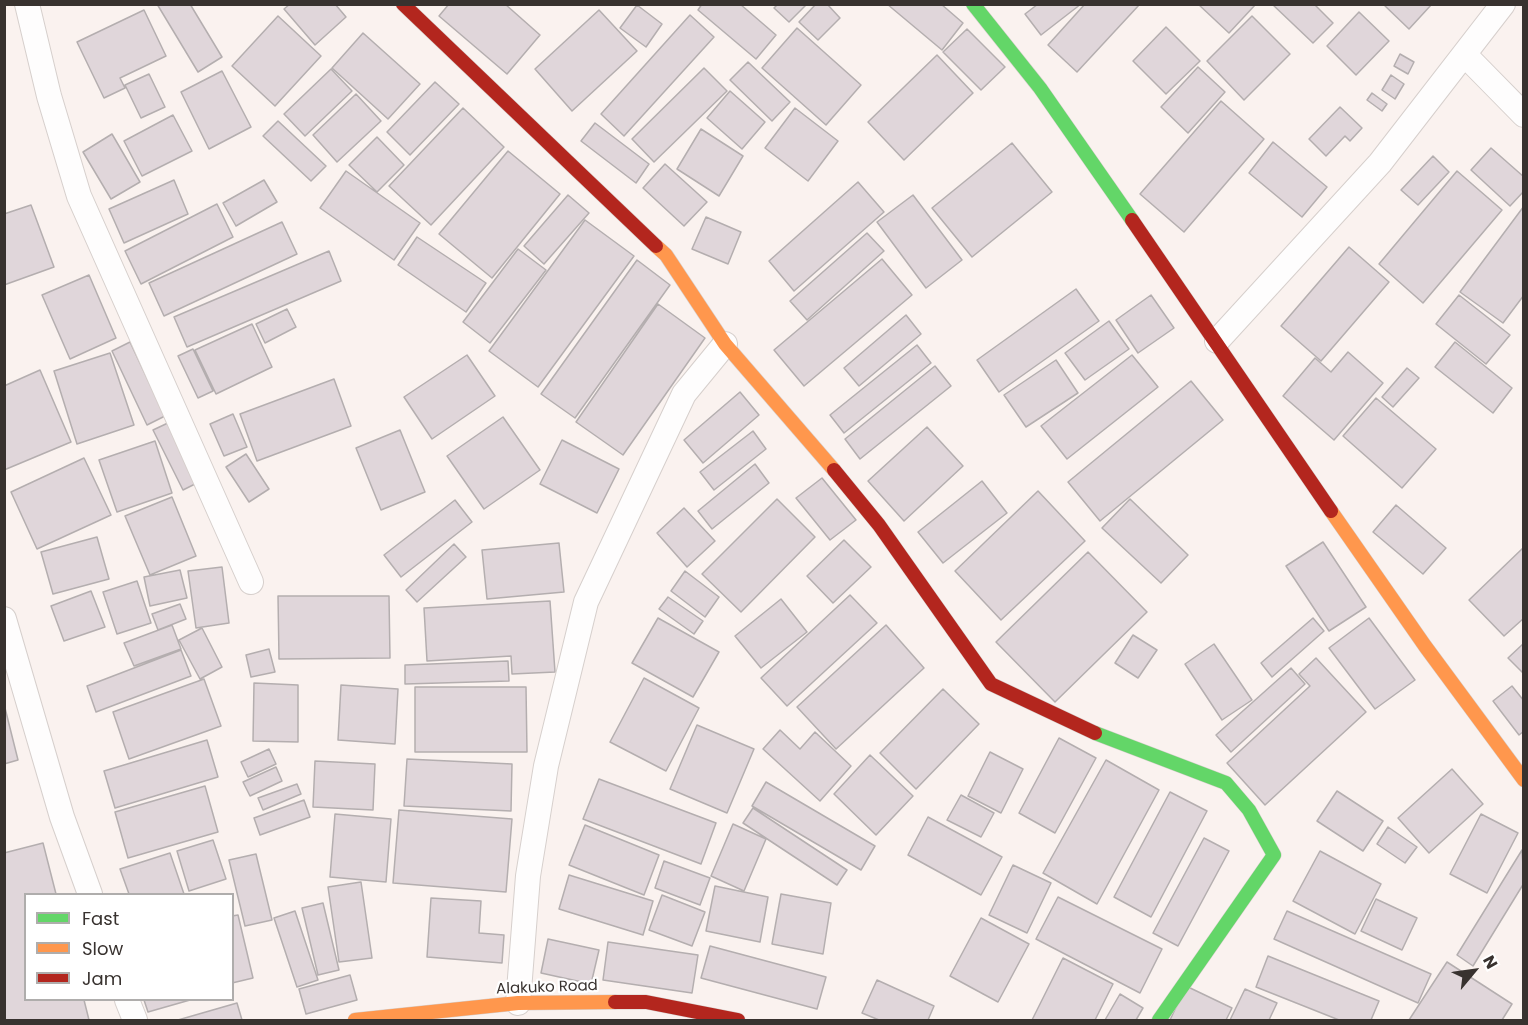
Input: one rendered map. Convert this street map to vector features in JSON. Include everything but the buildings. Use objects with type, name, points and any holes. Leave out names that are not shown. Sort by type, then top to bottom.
[{"type":"street","points":[[27,4],[49,96],[79,196],[251,582]]},
{"type":"street","points":[[403,4],[666,255],[725,344],[798,426],[879,525],[992,684],[1110,740],[1226,783],[1249,810],[1274,855],[1159,1020]]},
{"type":"street","points":[[973,4],[1014,51],[1217,341],[1374,573],[1524,780]]},
{"type":"street","points":[[1217,341],[1359,187],[1503,4]]},
{"type":"street","points":[[1465,55],[1524,115]]},
{"type":"street","points":[[518,1003],[528,876],[546,766],[586,602],[684,394],[725,344]]},
{"type":"street","points":[[4,619],[62,817],[90,893]]},
{"type":"street","points":[[128,1001],[135,1020]]},
{"type":"street","name":"Alakuko Road","points":[[355,1020],[518,1003],[646,1002],[738,1020]]},
{"type":"traffic: fast","points":[[973,4],[1040,88],[1132,220]]},
{"type":"traffic: fast","points":[[1095,733],[1226,783],[1249,810],[1274,855],[1159,1020]]},
{"type":"traffic: slow","points":[[656,246],[666,255],[725,344],[834,470]]},
{"type":"traffic: slow","points":[[1331,511],[1425,646],[1524,780]]},
{"type":"traffic: slow","points":[[355,1020],[518,1003],[615,1002]]},
{"type":"traffic: jam","points":[[403,4],[656,246]]},
{"type":"traffic: jam","points":[[1132,220],[1331,511]]},
{"type":"traffic: jam","points":[[834,470],[879,525],[991,684],[1095,733]]},
{"type":"traffic: jam","points":[[615,1002],[646,1002],[738,1020]]}]
